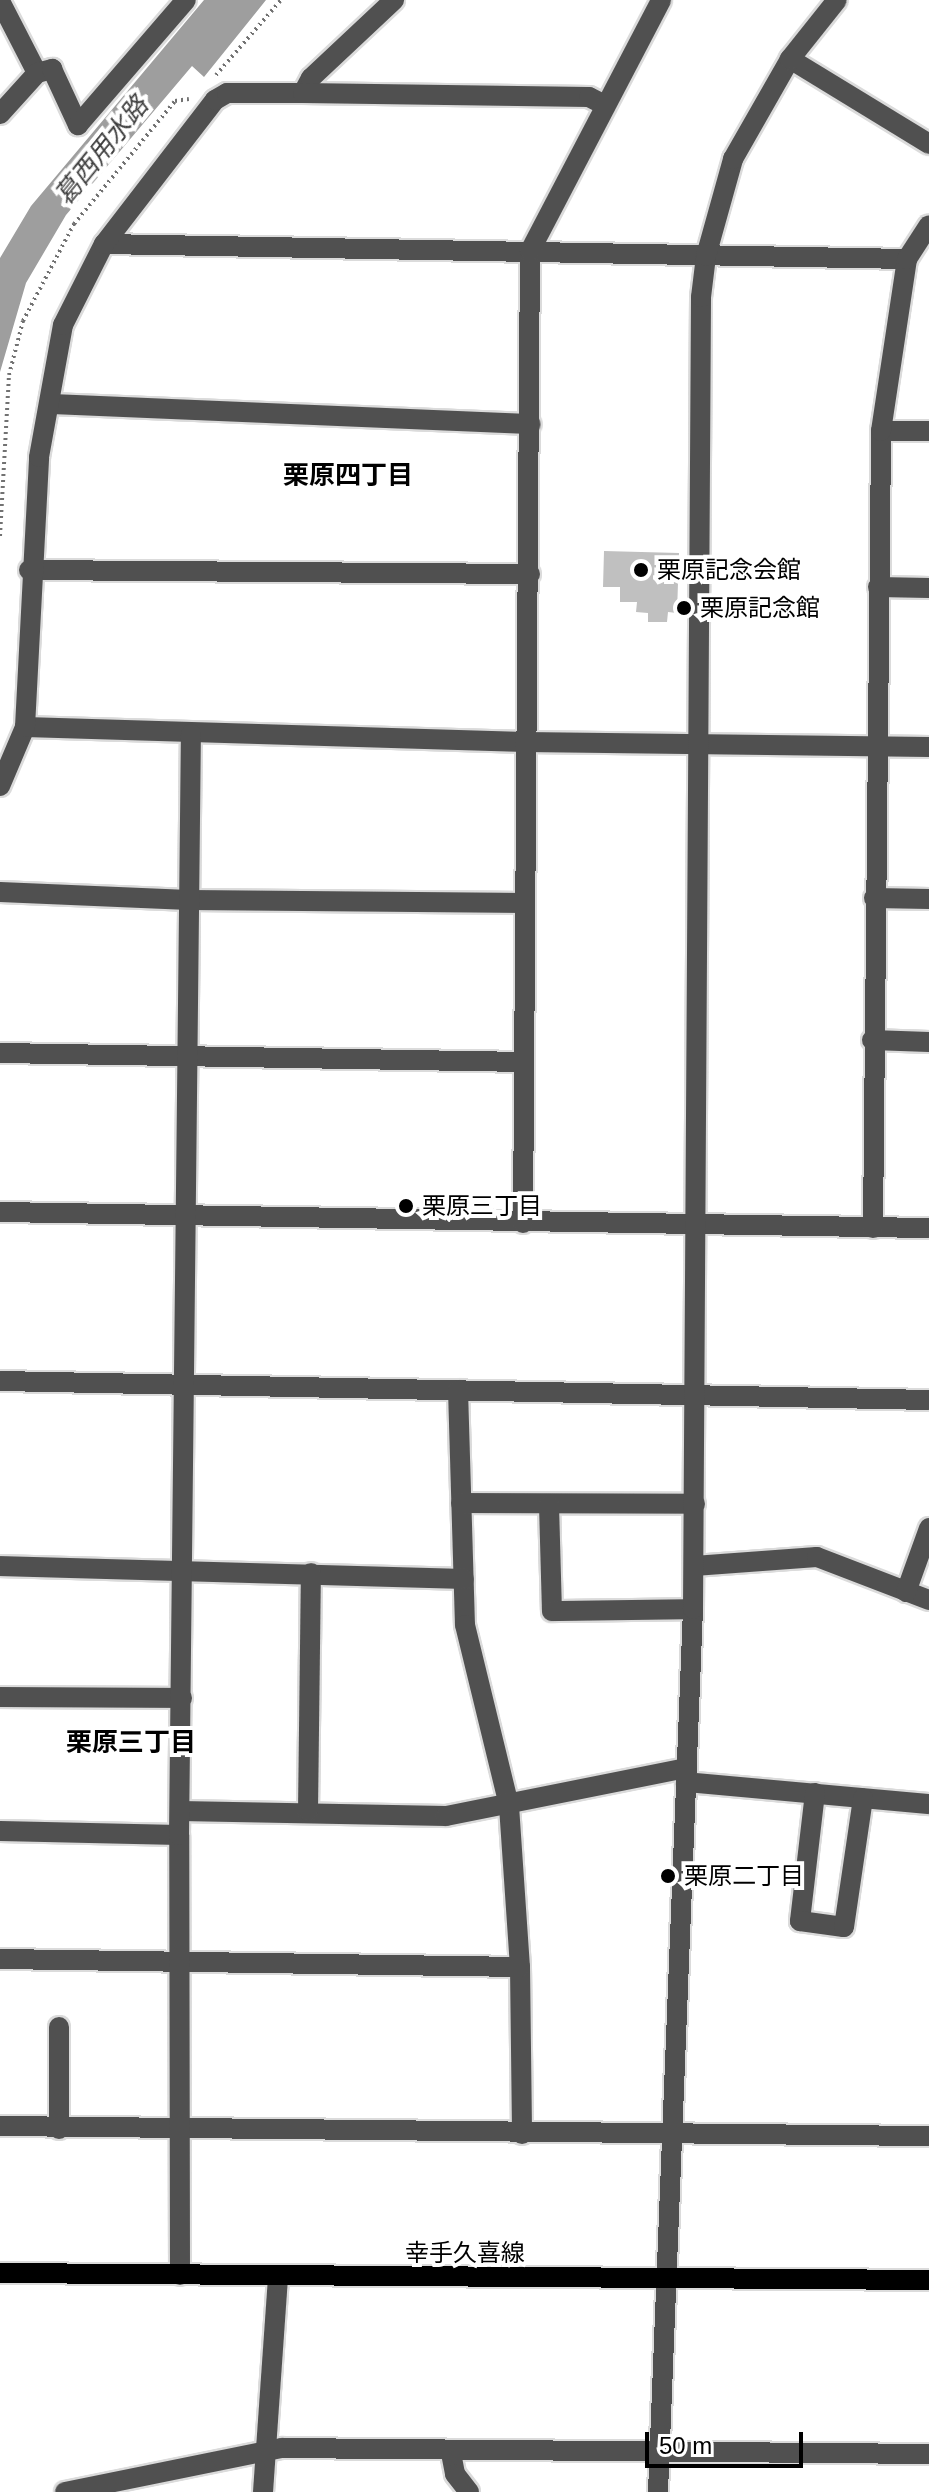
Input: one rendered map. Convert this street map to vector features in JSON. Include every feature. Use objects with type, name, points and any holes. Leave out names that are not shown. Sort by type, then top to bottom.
[{"type":"main road","name":"幸手久喜線","points":[[0,2273],[929,2280]]},
{"type":"street","points":[[0,114],[37,73],[52,69],[78,125],[186,0]]},
{"type":"street","points":[[303,93],[311,78],[394,0]]},
{"type":"street","points":[[523,1223],[530,251],[603,104],[661,0]]},
{"type":"street","points":[[658,2492],[675,2135],[694,1566],[701,297],[706,256],[733,159],[790,59],[837,0]]},
{"type":"street","points":[[0,1],[37,73]]},
{"type":"street","points":[[790,59],[929,144]]},
{"type":"street","points":[[0,786],[25,727],[29,570],[39,457],[63,325],[104,244],[220,96],[303,93],[589,97],[603,104]]},
{"type":"street","points":[[873,1228],[872,1040],[881,431],[907,259],[929,225]]},
{"type":"street","points":[[104,244],[907,259]]},
{"type":"street","points":[[50,404],[531,424]]},
{"type":"street","points":[[881,431],[929,431]]},
{"type":"street","points":[[29,570],[530,574]]},
{"type":"street","points":[[878,587],[929,588]]},
{"type":"street","points":[[25,727],[525,742],[929,747]]},
{"type":"street","points":[[180,2275],[178,1960],[187,1385],[191,734]]},
{"type":"street","points":[[0,892],[189,900],[525,903]]},
{"type":"street","points":[[874,898],[929,899]]},
{"type":"street","points":[[872,1040],[929,1042]]},
{"type":"street","points":[[0,1053],[524,1062]]},
{"type":"street","points":[[0,1212],[929,1228]]},
{"type":"street","points":[[0,1381],[929,1400]]},
{"type":"street","points":[[458,1390],[465,1625],[509,1806],[520,1967],[522,2134]]},
{"type":"street","points":[[461,1503],[695,1504]]},
{"type":"street","points":[[549,1505],[552,1611],[693,1609]]},
{"type":"street","points":[[906,1592],[929,1528]]},
{"type":"street","points":[[694,1566],[817,1557],[929,1600]]},
{"type":"street","points":[[0,1566],[184,1568],[464,1579]]},
{"type":"street","points":[[308,1811],[311,1573]]},
{"type":"street","points":[[0,1697],[182,1698]]},
{"type":"street","points":[[180,1811],[308,1811],[446,1816],[686,1775],[815,1793],[929,1804]]},
{"type":"street","points":[[815,1793],[800,1921],[844,1927],[863,1798]]},
{"type":"street","points":[[0,1831],[179,1835]]},
{"type":"street","points":[[0,1959],[520,1967]]},
{"type":"street","points":[[59,2027],[59,2129]]},
{"type":"street","points":[[0,2126],[929,2136]]},
{"type":"street","points":[[263,2492],[278,2277]]},
{"type":"street","points":[[65,2492],[267,2450],[929,2454]]},
{"type":"street","points":[[451,2453],[455,2474],[469,2492]]},
{"type":"path","points":[[205,87],[281,0]]},
{"type":"water","name":"葛西用水路","points":[[204,0],[266,0],[204,77],[192,66],[66,215],[26,283],[0,372],[0,258],[31,206]]},
{"type":"building","name":"栗原記念会館","points":[[604,551],[679,553],[677,613],[668,612],[667,622],[648,622],[648,613],[636,612],[637,602],[620,602],[620,587],[603,587]]},
{"type":"place","name":"栗原記念会館","points":[[641,570]]},
{"type":"place","name":"栗原記念館","points":[[684,608]]},
{"type":"place","name":"栗原三丁目","points":[[406,1206]]},
{"type":"place","name":"栗原二丁目","points":[[668,1876]]},
{"type":"district","name":"栗原四丁目","points":[[348,476]]},
{"type":"district","name":"栗原三丁目","points":[[131,1743]]}]
